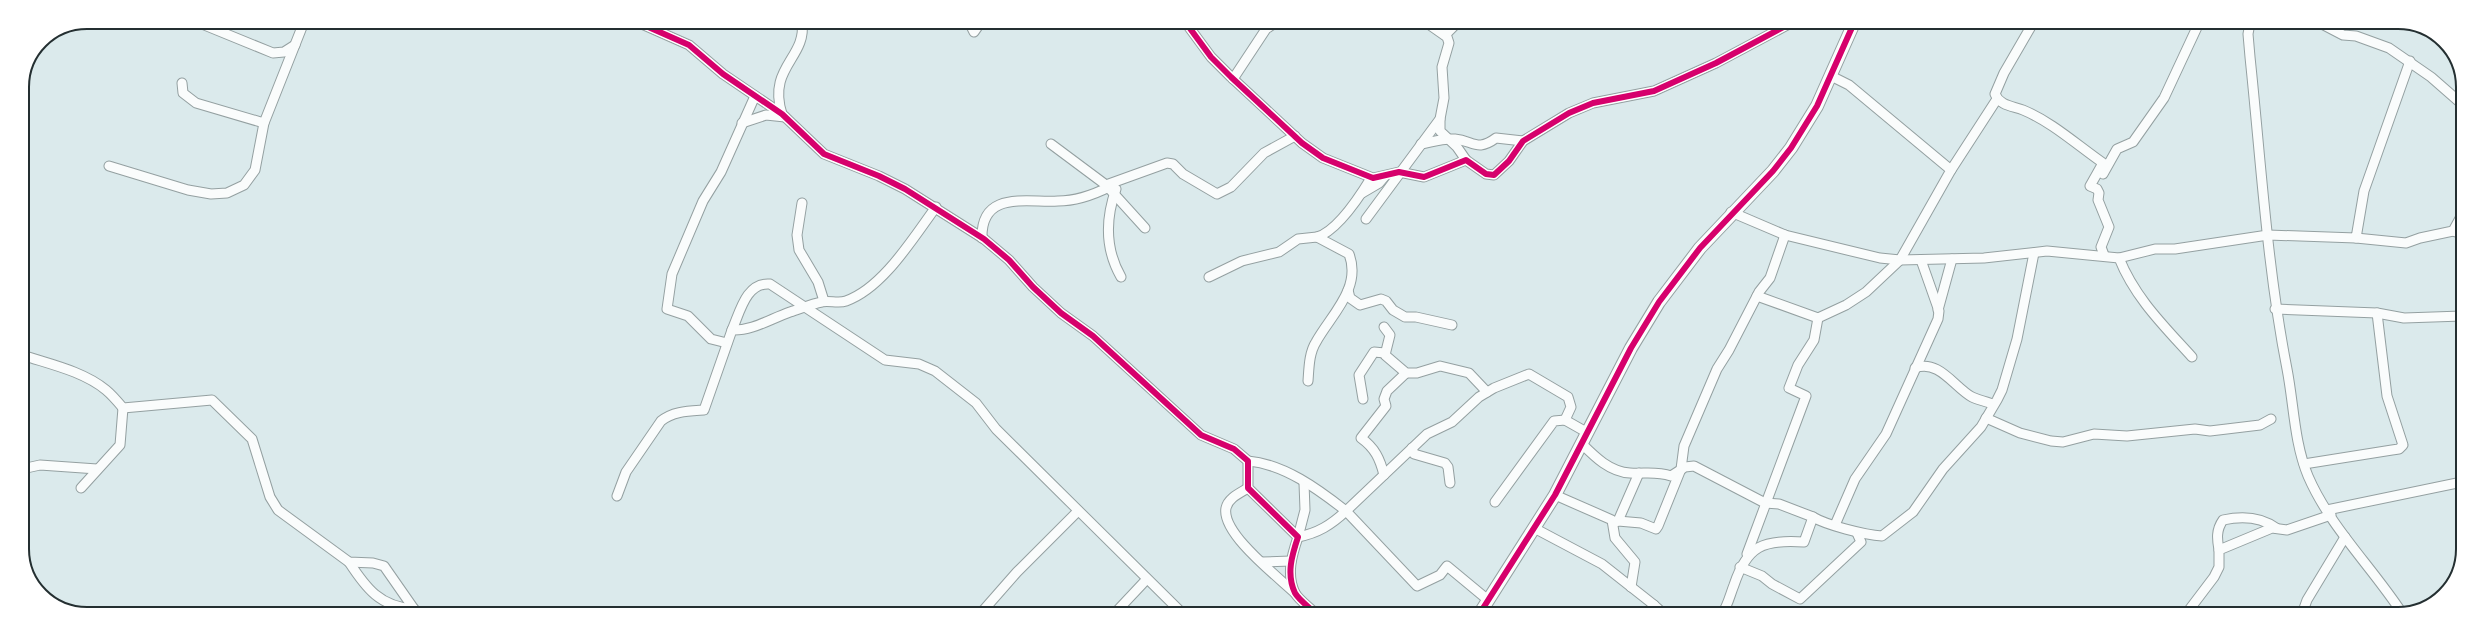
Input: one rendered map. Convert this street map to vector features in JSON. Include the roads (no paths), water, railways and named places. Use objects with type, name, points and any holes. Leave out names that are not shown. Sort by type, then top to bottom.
[{"type":"street","points":[[214,29],[273,53],[284,52],[295,45]]},
{"type":"street","points":[[109,166],[188,190],[211,194],[226,193],[244,185],[255,170],[264,123],[301,29]]},
{"type":"street","points":[[653,29],[689,45],[723,74],[783,115],[824,154],[834,160],[879,176],[936,207],[982,238],[1009,260],[1033,287],[1060,313],[1093,336],[1201,435],[1234,449],[1248,461],[1262,462],[1281,469],[1346,511],[1417,586],[1440,576],[1447,566],[1488,600]]},
{"type":"street","points":[[783,115],[777,95],[778,87],[790,58],[801,41],[803,29]]},
{"type":"street","points":[[1190,29],[1211,57],[1233,79],[1294,136],[1323,158],[1371,178],[1399,172],[1424,177],[1466,160]]},
{"type":"street","points":[[1233,79],[1266,29]]},
{"type":"street","points":[[1436,29],[1445,35],[1449,42],[1442,67],[1444,98],[1440,119],[1440,131],[1457,147],[1466,160],[1486,174],[1494,175],[1509,161],[1523,141],[1569,113],[1593,103],[1654,91],[1716,63],[1780,29]]},
{"type":"street","points":[[1445,35],[1451,29]]},
{"type":"street","points":[[1484,607],[1555,495],[1631,348],[1659,302],[1700,248],[1731,212],[1773,171],[1791,148],[1817,106],[1851,29]]},
{"type":"street","points":[[1757,296],[1818,318],[1846,305],[1866,292],[1900,260],[1952,170],[1997,99],[1996,88],[2030,29]]},
{"type":"street","points":[[2104,255],[2101,247],[2109,227],[2097,189],[2099,180],[2117,149],[2133,142],[2164,98],[2196,29]]},
{"type":"street","points":[[2249,29],[2248,34],[2275,309],[2297,437],[2308,475],[2329,512],[2345,537],[2398,607]]},
{"type":"street","points":[[2331,29],[2343,36],[2356,36],[2389,48],[2410,61],[2456,97]]},
{"type":"street","points":[[2356,238],[2364,192],[2395,109],[2410,61]]},
{"type":"street","points":[[1831,76],[1849,85],[1952,170]]},
{"type":"street","points":[[182,83],[183,93],[196,103],[264,123]]},
{"type":"street","points":[[727,343],[711,339],[688,316],[667,309],[675,268],[703,201],[721,172],[755,96]]},
{"type":"street","points":[[1997,99],[2051,124],[2103,163],[2090,186],[2097,189]]},
{"type":"street","points":[[742,123],[766,115],[783,115]]},
{"type":"street","points":[[1366,219],[1399,172],[1440,119]]},
{"type":"street","points":[[982,238],[982,228],[986,218],[998,205],[1021,200],[1060,201],[1096,194],[1110,189],[1120,181],[1167,163],[1173,164],[1183,174],[1217,194],[1231,187],[1264,153],[1294,136]]},
{"type":"street","points":[[1421,144],[1449,140],[1478,146],[1488,144],[1496,138],[1523,141]]},
{"type":"street","points":[[1051,144],[1110,189],[1145,228]]},
{"type":"street","points":[[1362,193],[1379,183],[1385,176]]},
{"type":"street","points":[[1209,277],[1242,261],[1279,252],[1298,239],[1317,237],[1324,234],[1332,228],[1362,193],[1371,178]]},
{"type":"street","points":[[1110,189],[1107,227],[1112,261],[1121,277]]},
{"type":"street","points":[[802,203],[797,235],[799,250],[818,282],[824,301]]},
{"type":"street","points":[[732,330],[746,330],[765,320],[824,301],[844,302],[872,286],[903,252],[936,207]]},
{"type":"street","points":[[1731,212],[1785,235],[1880,258],[1900,260],[1984,258],[2034,252],[2104,255],[2119,258],[2155,249],[2175,249],[2268,235],[2356,238],[2406,243],[2420,238],[2452,231],[2456,232]]},
{"type":"street","points":[[2452,231],[2456,224]]},
{"type":"street","points":[[1555,495],[1615,522],[1641,523],[1656,529],[1681,469],[1684,446],[1717,369],[1757,296],[1770,278],[1785,235]]},
{"type":"street","points":[[1308,381],[1314,346],[1339,310],[1348,290],[1352,276],[1352,261],[1349,254],[1317,237]]},
{"type":"street","points":[[1495,502],[1554,421],[1565,420],[1585,439],[1606,465],[1628,473],[1657,472],[1670,476],[1681,469],[1694,466],[1765,503],[1779,504],[1813,517],[1819,522],[1835,525],[1857,533],[1882,536],[1913,512],[1943,469],[1976,433],[2002,390],[2016,339],[2034,252]]},
{"type":"street","points":[[2119,258],[2127,277],[2154,316],[2192,357]]},
{"type":"street","points":[[1835,525],[1855,479],[1886,434],[1936,325],[1938,310],[1952,259]]},
{"type":"street","points":[[1921,260],[1938,310]]},
{"type":"street","points":[[617,496],[626,472],[661,421],[668,415],[675,413],[704,410],[727,343],[748,295],[758,284],[770,284],[806,306],[848,337],[885,360],[919,364],[941,375],[976,403],[996,429],[1078,511],[1112,542],[1146,580],[1175,607]]},
{"type":"street","points":[[1348,290],[1350,298],[1360,305],[1381,299],[1386,301],[1393,310],[1405,318],[1416,317],[1452,325]]},
{"type":"street","points":[[2275,309],[2377,313],[2404,318],[2456,316]]},
{"type":"street","points":[[2304,464],[2399,449],[2403,445],[2387,396],[2377,313]]},
{"type":"street","points":[[1725,607],[1740,567],[1748,554],[1765,503],[1777,480],[1789,438],[1806,396],[1789,388],[1798,365],[1814,340],[1818,318]]},
{"type":"street","points":[[1384,327],[1390,335],[1385,353]]},
{"type":"street","points":[[1363,399],[1359,375],[1374,352],[1385,353],[1406,373]]},
{"type":"street","points":[[29,357],[68,371],[96,384],[106,390],[124,408]]},
{"type":"street","points":[[1384,474],[1380,459],[1370,445],[1362,438],[1386,406],[1384,398],[1387,391],[1406,373],[1417,373],[1440,366],[1469,373],[1487,392]]},
{"type":"street","points":[[1915,368],[1927,367],[1945,373],[1958,387],[1972,397],[1993,404]]},
{"type":"street","points":[[1298,537],[1317,533],[1335,522],[1427,434],[1452,422],[1487,392],[1529,374],[1568,397],[1571,407],[1565,420]]},
{"type":"street","points":[[124,408],[212,400],[252,439],[270,497],[278,510],[349,562],[362,583],[385,602],[396,607]]},
{"type":"street","points":[[81,488],[97,469],[107,462],[120,445],[124,408]]},
{"type":"street","points":[[1986,418],[2020,433],[2051,441],[2063,442],[2094,434],[2127,436],[2195,429],[2210,431],[2260,425],[2272,419]]},
{"type":"street","points":[[1412,448],[1414,454],[1445,463],[1448,467],[1450,483]]},
{"type":"street","points":[[1248,461],[1248,488],[1298,537]]},
{"type":"street","points":[[29,467],[40,465],[97,469]]},
{"type":"street","points":[[1631,587],[1636,562],[1615,538],[1615,522],[1639,473]]},
{"type":"street","points":[[1296,594],[1292,580],[1291,561],[1305,510],[1304,483]]},
{"type":"street","points":[[2191,607],[2214,577],[2219,567],[2217,536],[2223,520],[2248,518],[2267,522],[2276,528],[2287,530],[2329,512],[2456,483]]},
{"type":"street","points":[[1248,488],[1231,499],[1226,507],[1226,519],[1235,535],[1309,607]]},
{"type":"street","points":[[986,607],[1017,572],[1078,511]]},
{"type":"street","points":[[1748,554],[1763,545],[1784,540],[1804,542],[1813,517]]},
{"type":"street","points":[[1534,528],[1602,564],[1654,605]]},
{"type":"street","points":[[2219,550],[2253,535],[2276,528]]},
{"type":"street","points":[[1740,567],[1762,576],[1772,584],[1800,599],[1861,542],[1857,533]]},
{"type":"street","points":[[2304,607],[2307,600],[2345,537]]},
{"type":"street","points":[[1262,562],[1291,561]]},
{"type":"street","points":[[349,562],[373,563],[384,566],[410,607]]},
{"type":"street","points":[[1121,607],[1146,580]]}]
